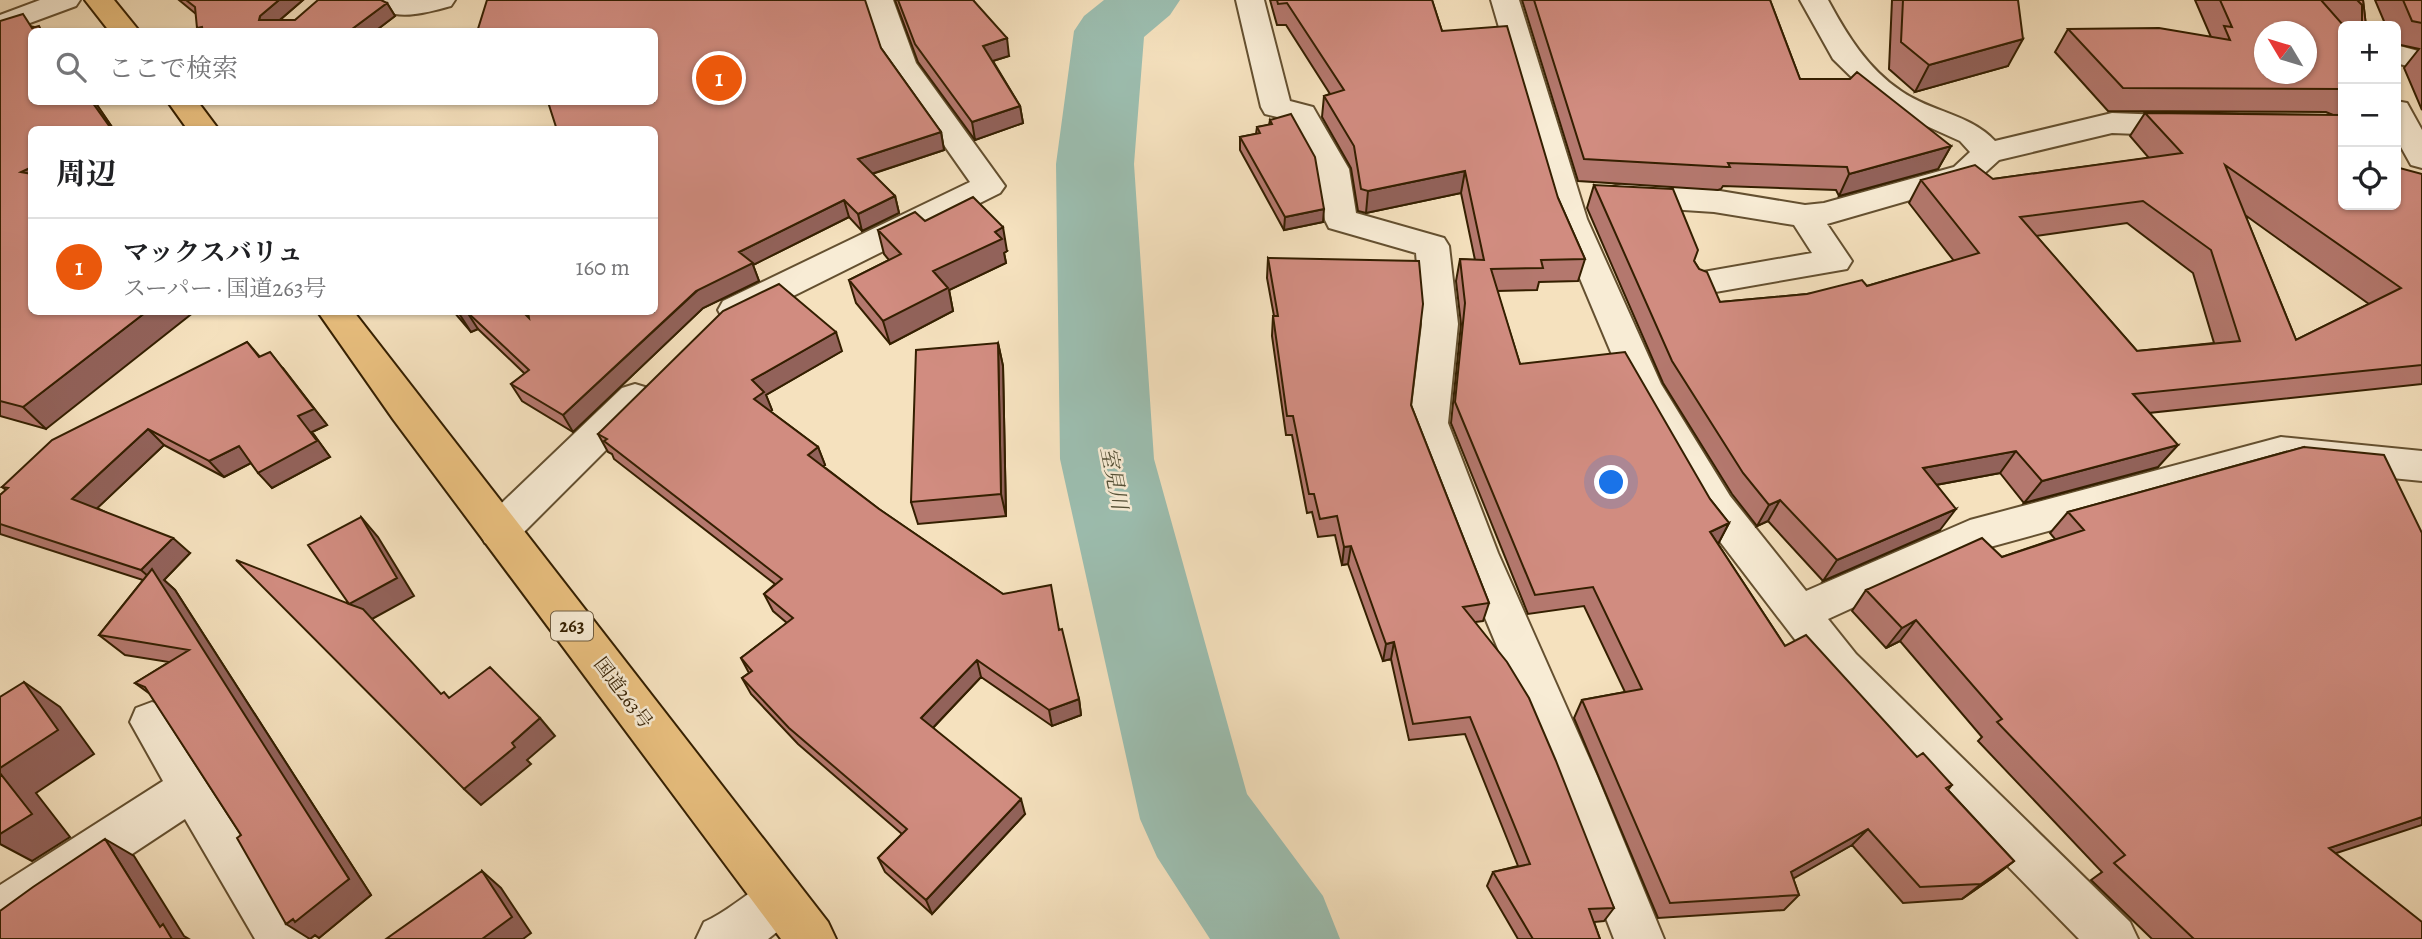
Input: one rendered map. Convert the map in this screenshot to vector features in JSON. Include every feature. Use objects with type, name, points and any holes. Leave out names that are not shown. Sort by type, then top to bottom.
[{"type":"highway","points":[[99,0],[122,28]]},
{"type":"highway","points":[[185,105],[201,126]]},
{"type":"highway","name":"国道263号","points":[[337,315],[811,939]]},
{"type":"street","points":[[0,25],[66,0]]},
{"type":"street","points":[[386,0],[411,8],[441,0]]},
{"type":"street","points":[[707,328],[717,318],[989,186],[902,64],[879,0]]},
{"type":"street","points":[[1250,0],[1276,107],[1302,114],[1333,169],[1341,220],[1432,246],[1440,324],[1429,423],[1478,553],[1574,776],[1639,939]]},
{"type":"street","points":[[1505,0],[1563,194],[1644,388],[1716,507],[1841,667],[2113,939]]},
{"type":"street","points":[[1814,0],[1843,53],[1891,98],[1971,134],[1988,153]]},
{"type":"street","points":[[2401,55],[2422,61]]},
{"type":"street","points":[[1563,194],[1687,199],[1805,216],[1824,214],[1965,174],[1988,153],[2112,122],[2216,126]]},
{"type":"street","points":[[2401,123],[2412,151]]},
{"type":"street","points":[[1704,282],[1835,261],[1805,216]]},
{"type":"street","points":[[499,531],[658,376]]},
{"type":"street","points":[[1799,613],[1970,536],[2281,452],[2422,466]]},
{"type":"street","points":[[152,722],[283,939]]},
{"type":"street","points":[[0,913],[192,788]]},
{"type":"street","points":[[721,939],[738,932],[780,899]]},
{"type":"building","points":[[186,0],[279,0],[260,16],[259,20],[295,20],[318,0],[381,0],[387,3],[353,28],[197,28],[195,7]]},
{"type":"building","points":[[487,0],[865,0],[881,48],[941,132],[858,159],[895,196],[858,214],[844,200],[739,252],[753,263],[696,291],[563,415],[511,384],[529,370],[470,315],[526,315],[529,318],[528,315],[658,315],[658,126],[556,126],[549,105],[658,105],[658,28],[478,28]]},
{"type":"building","points":[[898,0],[973,0],[1007,38],[983,46],[1020,106],[972,122],[915,44]]},
{"type":"building","points":[[1277,0],[1432,0],[1442,31],[1507,26],[1558,198],[1585,259],[1541,260],[1543,268],[1491,269],[1520,364],[1625,352],[1710,499],[1729,523],[1710,532],[1785,646],[1806,635],[1917,757],[1923,753],[1952,785],[1946,788],[2014,861],[1981,884],[1920,887],[1868,829],[1791,872],[1799,895],[1670,903],[1582,700],[1642,689],[1593,587],[1535,595],[1455,402],[1465,303],[1460,259],[1484,260],[1465,171],[1368,191],[1361,189],[1354,146],[1324,96],[1344,90],[1287,3],[1278,4]]},
{"type":"building","points":[[1534,0],[1770,0],[1800,79],[1850,79],[1857,72],[1951,146],[1849,174],[1847,167],[1728,163],[1730,167],[1727,167],[1584,159]]},
{"type":"building","points":[[1903,0],[2018,0],[2023,39],[1929,65],[1901,42]]},
{"type":"building","points":[[2220,0],[2321,0],[2340,21],[2338,89],[2123,88],[2068,29],[2159,28],[2230,40],[2224,26],[2232,27]]},
{"type":"building","points":[[2357,0],[2363,0],[2365,21],[2362,21],[2362,5]]},
{"type":"building","points":[[2403,0],[2422,0],[2422,23],[2412,21]]},
{"type":"building","points":[[23,14],[32,28],[28,28],[28,105],[94,105],[109,126],[28,126],[28,169],[21,172],[28,173],[28,315],[142,315],[23,407],[0,401],[0,21]]},
{"type":"building","points":[[2145,113],[2338,115],[2338,210],[2401,210],[2401,168],[2422,174],[2422,365],[2133,394],[2178,445],[2042,481],[2016,451],[1923,468],[1956,509],[1837,560],[1780,500],[1769,505],[1743,473],[1672,361],[1594,185],[1673,189],[1698,250],[1694,261],[1699,269],[1707,272],[1720,302],[1807,294],[1862,280],[1867,286],[1979,253],[1921,180],[1975,165],[1993,179],[2182,153]],"holes":[[[2225,165],[2401,288],[2296,340]],[[2143,201],[2211,250],[2240,341],[2137,351],[2020,217]]]},
{"type":"building","points":[[1291,114],[1315,157],[1324,209],[1285,217],[1240,137],[1260,133],[1257,127],[1272,124],[1270,120]]},
{"type":"building","points":[[973,197],[1003,227],[995,232],[1002,239],[933,271],[948,288],[883,321],[849,280],[901,254],[878,230],[915,212],[925,221]]},
{"type":"building","points":[[1268,258],[1419,261],[1423,304],[1411,405],[1489,603],[1463,607],[1507,662],[1529,698],[1556,761],[1614,908],[1589,909],[1600,939],[1533,939],[1493,872],[1530,864],[1470,717],[1413,724],[1394,642],[1386,644],[1351,546],[1344,547],[1337,516],[1320,519],[1314,494],[1309,494],[1293,416],[1287,416],[1273,316],[1278,316]]},
{"type":"building","points":[[779,284],[836,332],[752,380],[764,392],[754,399],[818,447],[808,455],[879,509],[1003,594],[1051,585],[1059,630],[1062,629],[1079,699],[1049,710],[977,660],[921,718],[1021,799],[926,900],[878,858],[907,829],[789,728],[742,678],[752,671],[741,658],[793,618],[764,594],[782,579],[598,434],[723,311]]},
{"type":"building","points":[[247,342],[259,357],[270,352],[314,409],[298,416],[317,441],[258,473],[239,446],[209,461],[148,429],[72,499],[173,538],[141,570],[0,524],[0,495],[8,488],[2,487],[52,440]]},
{"type":"building","points":[[998,343],[1001,494],[911,502],[916,350]]},
{"type":"building","points":[[2304,447],[2384,455],[2422,533],[2422,817],[2329,848],[2422,922],[2422,939],[2194,939],[2114,863],[2125,855],[1997,722],[2002,719],[1916,620],[1902,628],[1866,590],[1982,538],[2002,557],[2084,530],[2068,512]]},
{"type":"building","points":[[361,517],[397,578],[349,604],[308,545]]},
{"type":"building","points":[[236,560],[363,609],[441,694],[444,692],[449,698],[490,667],[540,718],[512,743],[515,747],[464,789]]},
{"type":"building","points":[[152,569],[349,879],[295,922],[293,919],[286,924],[237,838],[241,835],[145,687],[135,683],[189,650],[99,635]]},
{"type":"building","points":[[24,682],[58,730],[0,768],[0,697]]},
{"type":"building","points":[[0,773],[32,814],[0,834]]},
{"type":"building","points":[[105,839],[160,927],[163,924],[172,939],[0,939],[0,911]]},
{"type":"building","points":[[482,871],[512,917],[482,939],[386,939]]},
{"type":"waterway","name":"室見川","points":[[1146,0],[1109,31],[1095,164],[1107,459],[1197,819],[1280,939]]},
{"type":"place","name":"マックスバリュ","points":[[719,78]]}]
